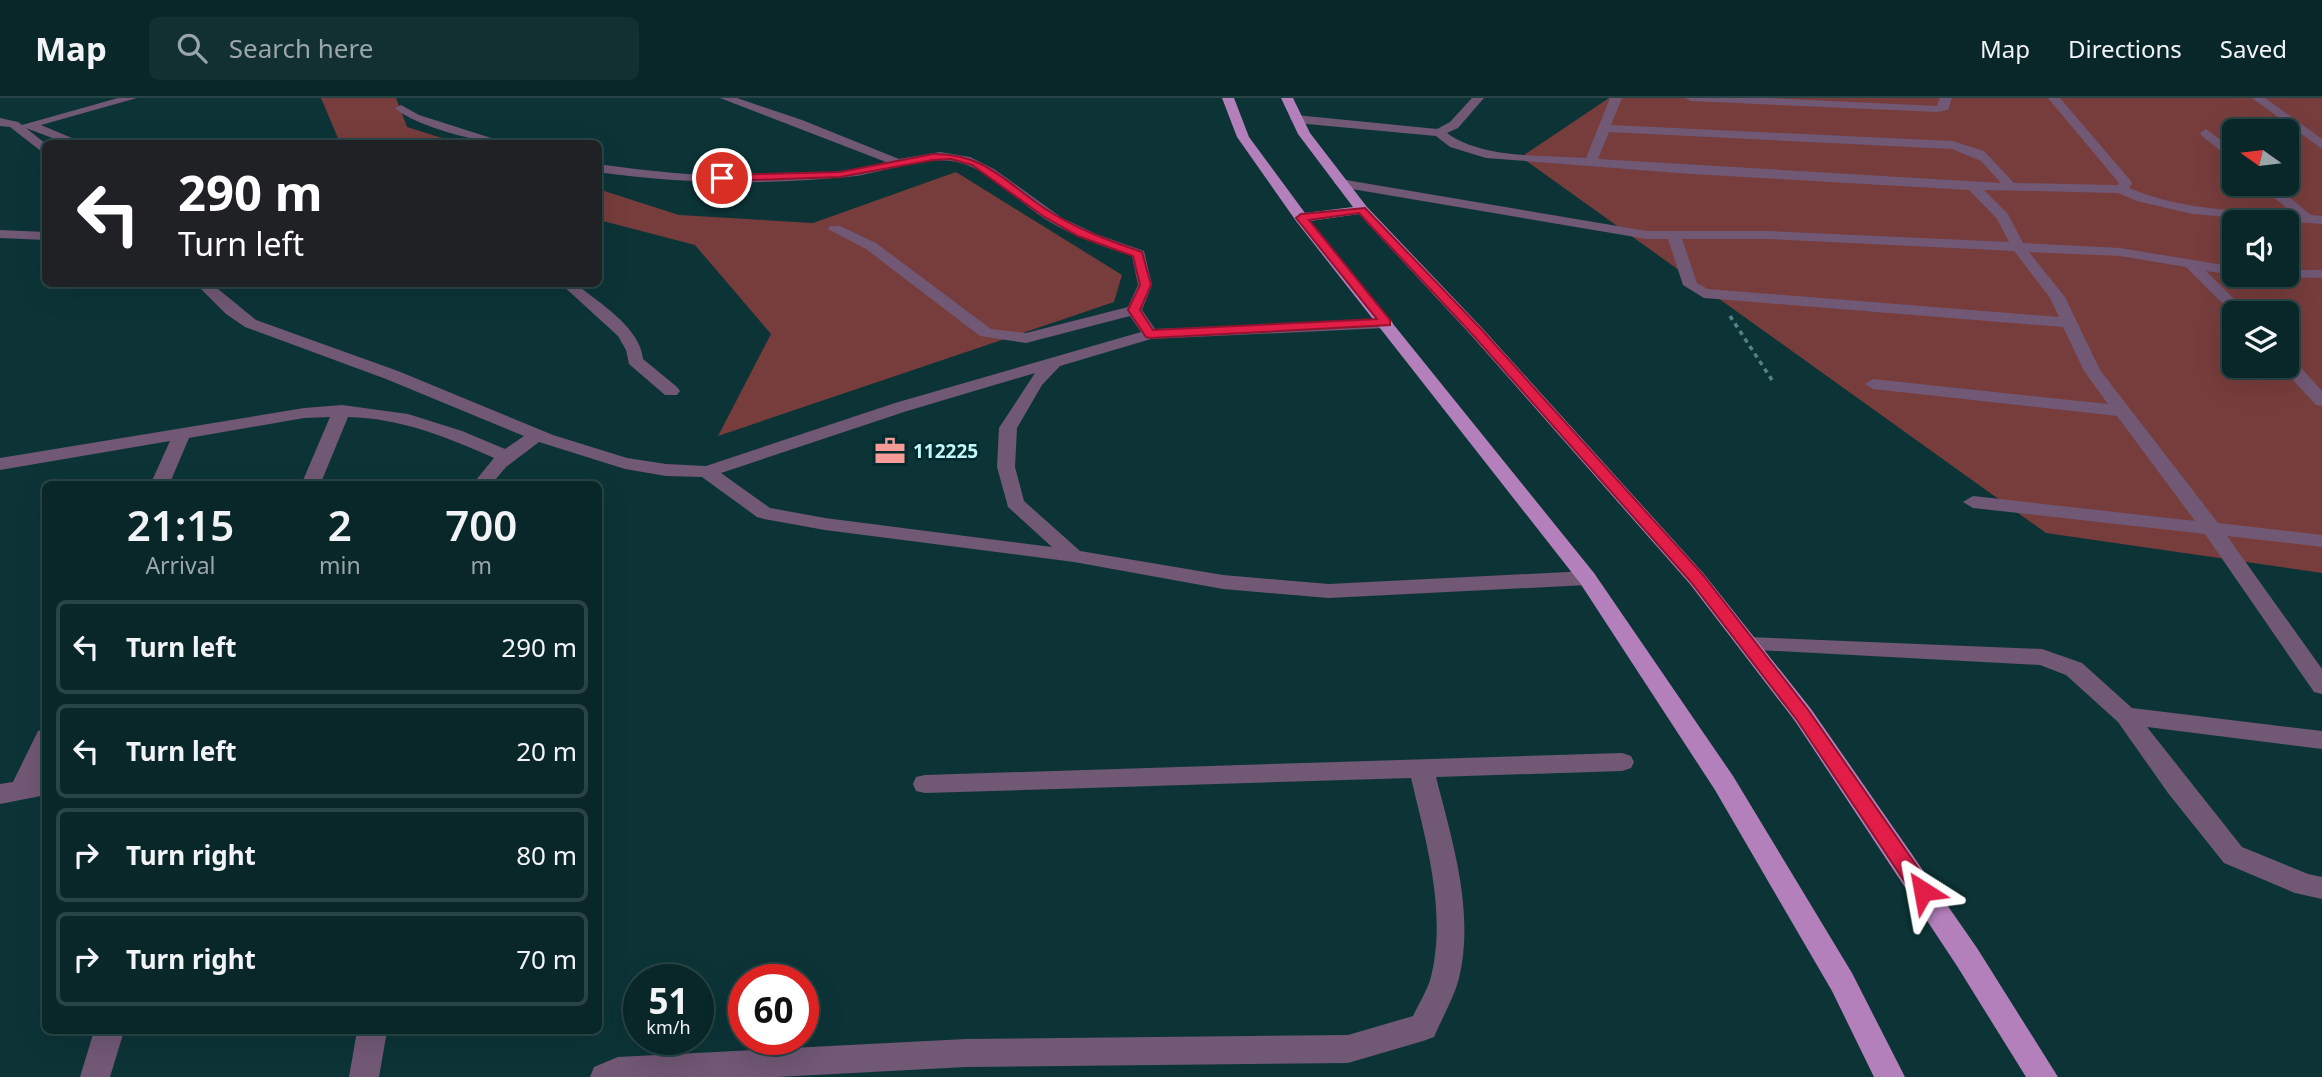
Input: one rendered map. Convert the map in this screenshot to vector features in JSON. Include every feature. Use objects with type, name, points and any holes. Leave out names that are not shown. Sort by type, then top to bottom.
[{"type":"main road","points":[[1228,98],[1244,137],[1301,218],[1587,579],[1724,783],[1842,982],[1890,1077]]},
{"type":"main road","points":[[1287,98],[1310,143],[1362,210],[1477,332],[1679,558],[1803,715],[1944,922],[2043,1077]]},
{"type":"main road","points":[[1301,218],[1362,210]]},
{"type":"street","points":[[28,125],[131,98]]},
{"type":"street","points":[[726,98],[798,122],[899,163]]},
{"type":"street","points":[[1438,133],[1454,125],[1478,98]]},
{"type":"street","points":[[1591,162],[1616,98]]},
{"type":"street","points":[[1691,98],[1937,109],[1944,107],[1946,98]]},
{"type":"street","points":[[2054,98],[2126,184],[2120,188]]},
{"type":"street","points":[[2258,98],[2322,145]]},
{"type":"street","points":[[401,107],[415,117],[491,140]]},
{"type":"street","points":[[1296,119],[1438,133],[1454,144],[1486,154],[1768,175],[1973,186],[2120,188],[2141,199],[2185,208],[2322,220]]},
{"type":"street","points":[[0,122],[28,125],[69,140]]},
{"type":"street","points":[[14,124],[42,148]]},
{"type":"street","points":[[1604,128],[1952,145],[1973,149],[1986,156],[2010,186]]},
{"type":"street","points":[[2206,133],[2222,147]]},
{"type":"street","points":[[602,168],[677,176],[745,178],[857,173],[899,163],[951,157],[976,163],[1047,214],[1082,234],[1139,254],[1145,285],[1134,310]]},
{"type":"street","points":[[1340,183],[1628,233],[1674,236],[1769,235],[2120,252],[2222,269]]},
{"type":"street","points":[[1973,186],[2003,217],[2018,247],[2057,298],[2092,371],[2211,528],[2322,686]]},
{"type":"street","points":[[2280,196],[2307,219]]},
{"type":"street","points":[[835,229],[871,246],[986,333],[1026,338],[1134,310]]},
{"type":"street","points":[[0,234],[42,236]]},
{"type":"street","points":[[1674,236],[1685,262],[1690,285],[1704,293],[2069,323]]},
{"type":"street","points":[[2190,263],[2228,301]]},
{"type":"street","points":[[2299,274],[2322,274]]},
{"type":"street","points":[[207,287],[219,295],[242,320],[393,375],[538,434],[601,457],[642,467],[706,472],[1057,360],[1150,334],[1385,323]]},
{"type":"street","points":[[571,287],[624,333],[634,351],[635,361],[671,391]]},
{"type":"street","points":[[1134,310],[1150,334]]},
{"type":"street","points":[[1057,360],[1035,383],[1009,428],[1006,467],[1015,503],[1074,555]]},
{"type":"street","points":[[2299,376],[2322,401]]},
{"type":"street","points":[[1873,384],[2123,411]]},
{"type":"street","points":[[0,464],[342,410],[379,412],[448,430],[507,457]]},
{"type":"street","points":[[312,481],[342,410]]},
{"type":"street","points":[[161,481],[181,434]]},
{"type":"street","points":[[485,481],[507,457],[538,434]]},
{"type":"street","points":[[706,472],[764,513],[825,524],[1074,555],[1223,582],[1329,591],[1587,579]]},
{"type":"street","points":[[1973,502],[2322,541]]},
{"type":"street","points":[[1748,644],[2042,657],[2074,669],[2126,716],[2177,786],[2233,855],[2305,885],[2322,888]]},
{"type":"street","points":[[2126,716],[2322,740]]},
{"type":"street","points":[[23,789],[42,746]]},
{"type":"street","points":[[925,784],[1622,762]]},
{"type":"street","points":[[605,1077],[618,1071],[891,1056],[1348,1049],[1423,1027],[1445,978],[1451,935],[1440,844],[1421,768]]},
{"type":"street","points":[[95,1077],[108,1034]]},
{"type":"street","points":[[365,1077],[372,1034]]},
{"type":"path","points":[[1719,295],[1722,304],[1772,380]]},
{"type":"shaded area","points":[[321,98],[396,98],[407,127],[448,140],[339,140]]},
{"type":"shaded area","points":[[1609,98],[2322,98],[2322,573],[2046,533],[1521,157]]},
{"type":"shaded area","points":[[956,172],[1122,275],[1114,302],[718,436],[771,334],[695,245],[602,221],[602,190],[679,215],[813,223]]},
{"type":"place","name":"112225","points":[[890,451]]},
{"type":"route","points":[[722,178],[857,173],[933,157],[951,157],[976,163],[1047,214],[1082,234],[1139,254],[1145,285],[1134,310],[1150,334],[1385,323],[1301,218],[1362,210],[1477,332],[1697,579],[1803,715],[1923,891]]}]
